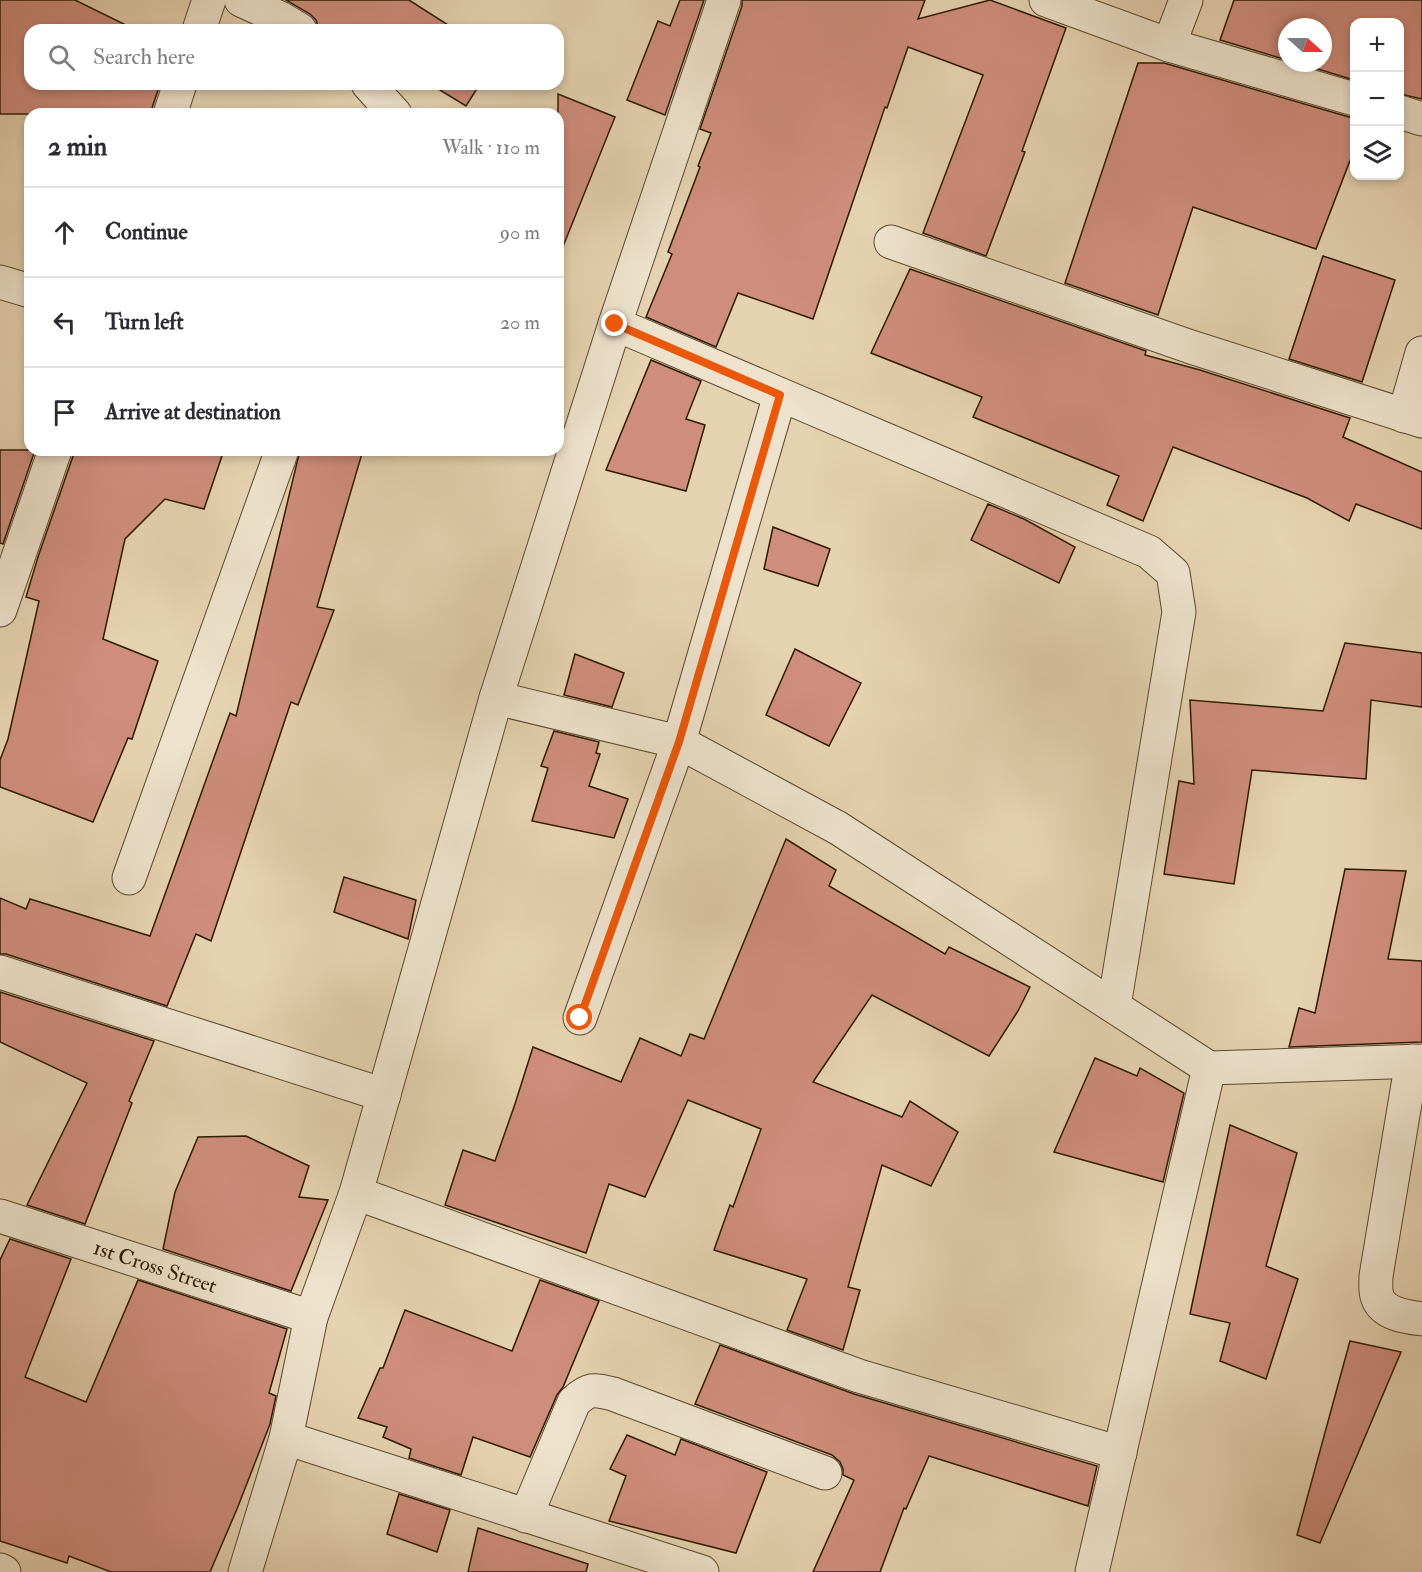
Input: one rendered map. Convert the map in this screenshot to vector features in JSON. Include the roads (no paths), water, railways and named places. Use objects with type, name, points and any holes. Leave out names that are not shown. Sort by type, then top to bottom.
[{"type":"street","points":[[201,24],[209,0]]},
{"type":"street","points":[[241,0],[290,24]]},
{"type":"street","points":[[245,1572],[286,1438],[311,1317],[356,1193],[496,698],[615,324],[724,0]]},
{"type":"street","points":[[1046,0],[1169,45],[1350,98]]},
{"type":"street","points":[[1169,45],[1186,0]]},
{"type":"street","points":[[172,108],[178,90]]},
{"type":"street","points":[[373,90],[390,108]]},
{"type":"street","points":[[1404,113],[1422,119]]},
{"type":"street","points":[[891,242],[1191,347],[1413,418],[1422,353]]},
{"type":"street","points":[[0,282],[24,289]]},
{"type":"street","points":[[615,324],[1149,552],[1173,573],[1179,612],[1114,1006]]},
{"type":"street","points":[[580,1018],[679,742],[780,395]]},
{"type":"street","points":[[0,610],[53,456]]},
{"type":"street","points":[[129,878],[280,456]]},
{"type":"street","points":[[496,698],[679,742],[838,828],[1209,1068],[1417,1060],[1376,1276],[1377,1295],[1384,1309],[1405,1317],[1422,1320]]},
{"type":"street","points":[[0,972],[384,1095]]},
{"type":"street","points":[[1092,1572],[1209,1068]]},
{"type":"street","points":[[356,1193],[859,1376],[1120,1453]]},
{"type":"street","name":"1st Cross Street","points":[[0,1216],[311,1317]]},
{"type":"street","points":[[526,1515],[574,1402],[584,1393],[595,1389],[825,1473]]},
{"type":"street","points":[[286,1438],[702,1572]]},
{"type":"street","points":[[0,1570],[4,1572]]}]
